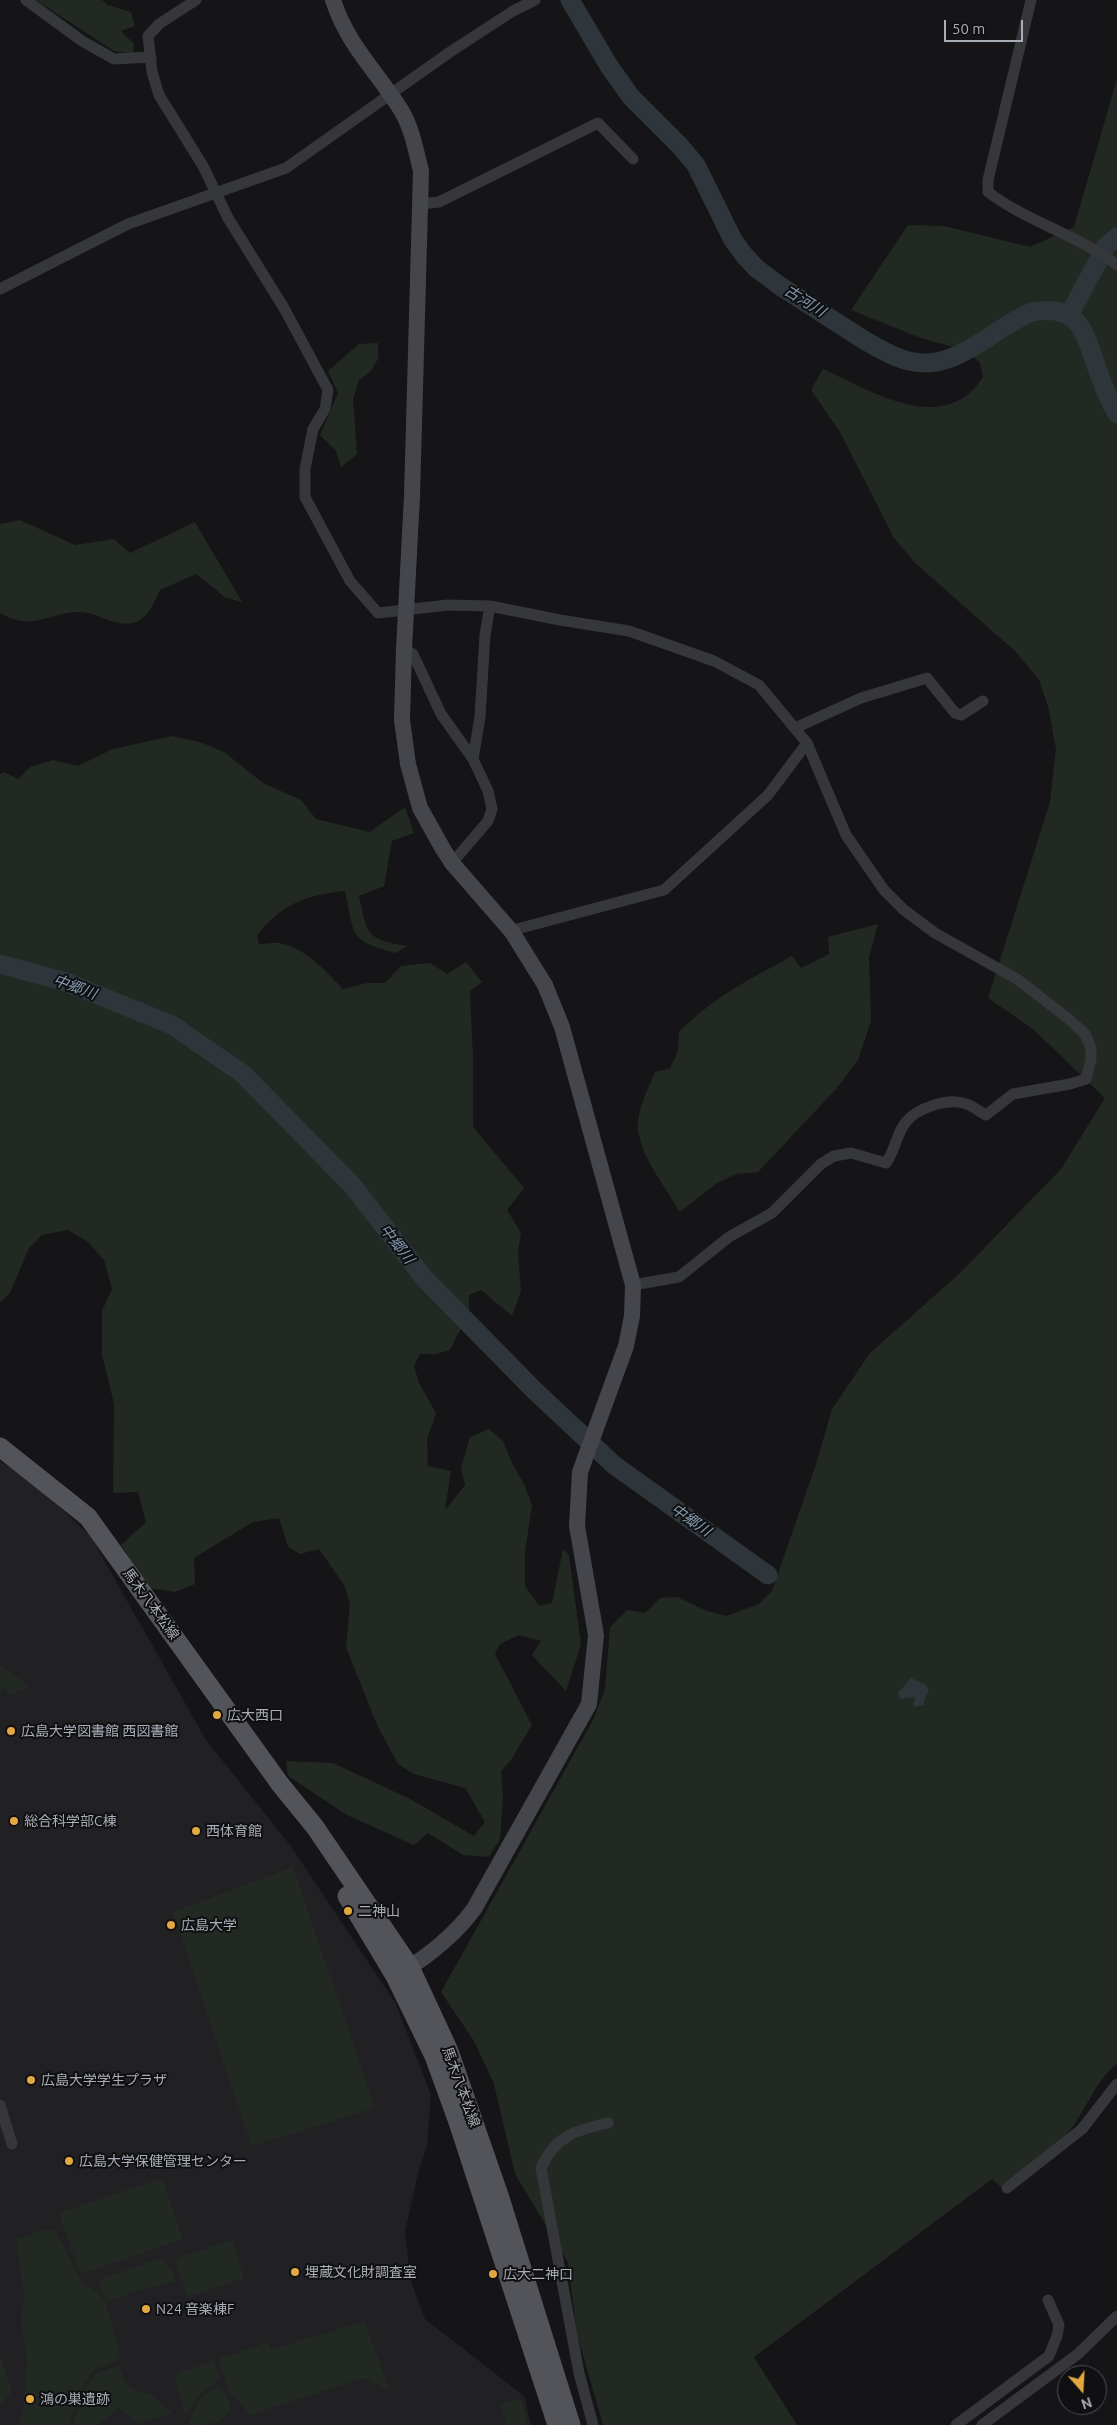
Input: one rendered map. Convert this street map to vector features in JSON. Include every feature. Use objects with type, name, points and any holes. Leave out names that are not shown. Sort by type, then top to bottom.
[{"type":"main road","name":"馬木八本松線","points":[[0,1447],[88,1517],[280,1784],[402,1972],[449,2051],[499,2195],[571,2425]]},
{"type":"main road","name":"馬木八本松線","points":[[402,1972],[458,2122],[557,2425]]},
{"type":"street","points":[[26,0],[82,41],[114,59],[151,57]]},
{"type":"street","points":[[196,0],[159,24],[148,36],[152,72],[159,95],[203,166],[215,194],[284,308],[328,390],[325,409],[313,429],[305,469],[305,497],[350,581],[378,613],[405,609],[490,606],[629,631],[714,661],[759,685],[806,743],[846,835],[884,890],[904,910],[935,933],[1017,979],[1070,1020],[1085,1034],[1091,1048],[1091,1060],[1086,1079],[1070,1084],[1013,1094],[986,1115],[965,1103],[952,1102],[933,1105],[912,1115],[904,1123],[894,1153],[886,1164],[851,1153],[834,1156],[821,1164],[772,1214],[729,1237],[679,1277],[634,1285]]},
{"type":"street","points":[[332,0],[340,24],[350,41],[402,111],[413,138],[421,171],[412,496],[405,609],[402,720],[408,764],[420,808],[452,863],[512,932],[545,985],[562,1027],[634,1285],[632,1316],[626,1346],[580,1472],[576,1526],[596,1635],[589,1704],[474,1910],[461,1927],[402,1972]]},
{"type":"street","points":[[0,289],[128,224],[286,168],[450,52],[513,11],[535,0]]},
{"type":"street","points":[[1031,0],[988,180],[988,192],[998,200],[1059,230],[1116,264]]},
{"type":"street","points":[[420,204],[439,202],[598,123],[632,159]]},
{"type":"street","points":[[473,759],[480,717],[485,635],[490,606]]},
{"type":"street","points":[[404,648],[413,654],[441,714],[473,759],[488,791],[492,808],[488,821],[452,863]]},
{"type":"street","points":[[795,728],[861,698],[928,678],[955,713],[960,715],[983,701]]},
{"type":"street","points":[[512,932],[664,890],[768,795],[806,743]]},
{"type":"street","points":[[1007,2188],[1082,2129],[1117,2084]]},
{"type":"street","points":[[0,2105],[12,2144]]},
{"type":"street","points":[[593,2425],[576,2355],[542,2168],[548,2153],[561,2140],[579,2130],[608,2123]]},
{"type":"street","points":[[956,2425],[1049,2356],[1059,2325],[1048,2300]]},
{"type":"street","points":[[982,2425],[1078,2354],[1117,2316]]},
{"type":"shaded area","points":[[36,0],[102,0],[108,5],[131,12],[135,26],[121,31],[134,44],[133,54],[114,51]]},
{"type":"shaded area","points":[[1117,79],[1117,2064],[1097,2087],[1076,2122],[1063,2139],[1046,2154],[1001,2187],[992,2179],[754,2357],[797,2425],[603,2425],[577,2334],[568,2262],[515,2174],[494,2084],[474,2041],[441,1992],[593,1720],[605,1689],[610,1627],[627,1610],[645,1613],[660,1598],[677,1597],[707,1611],[726,1616],[759,1604],[772,1591],[817,1461],[832,1409],[870,1353],[959,1274],[1061,1169],[1105,1098],[1033,1029],[988,998],[1050,802],[1056,749],[1048,706],[1039,680],[1015,651],[915,563],[894,538],[840,432],[811,390],[823,369],[863,388],[907,404],[928,407],[948,405],[967,395],[983,377],[980,363],[968,351],[921,338],[851,310],[908,225],[944,226],[1030,247],[1074,227]]},
{"type":"shaded area","points":[[378,343],[378,359],[371,371],[359,380],[353,399],[357,454],[341,467],[336,451],[320,435],[338,393],[328,371],[359,344]]},
{"type":"shaded area","points":[[20,520],[75,545],[114,539],[130,553],[195,522],[242,602],[226,598],[196,574],[160,590],[146,615],[138,621],[131,623],[123,624],[93,614],[78,612],[32,621],[12,618],[0,613],[0,524]]},
{"type":"shaded area","points":[[172,736],[200,742],[224,752],[263,783],[301,800],[316,819],[370,832],[405,807],[414,833],[392,841],[384,886],[359,896],[364,919],[371,933],[384,941],[408,946],[395,953],[361,940],[356,934],[350,918],[345,891],[318,895],[295,903],[285,909],[257,935],[259,944],[279,943],[298,949],[322,968],[343,989],[367,983],[385,983],[401,966],[430,963],[447,974],[466,962],[482,982],[470,991],[473,1058],[473,1127],[524,1188],[507,1210],[521,1233],[518,1253],[521,1291],[512,1316],[481,1290],[469,1295],[469,1313],[450,1350],[436,1354],[420,1354],[414,1366],[419,1383],[436,1413],[427,1439],[428,1466],[451,1471],[445,1510],[465,1485],[461,1468],[470,1437],[489,1429],[503,1441],[532,1505],[525,1552],[525,1586],[539,1606],[552,1603],[563,1549],[569,1555],[581,1644],[566,1691],[532,1655],[541,1641],[519,1635],[500,1644],[495,1654],[532,1725],[511,1760],[501,1771],[503,1798],[500,1839],[489,1857],[463,1855],[428,1833],[414,1845],[347,1815],[288,1776],[286,1761],[333,1763],[410,1799],[474,1836],[485,1822],[465,1788],[414,1774],[398,1764],[377,1725],[346,1647],[350,1604],[344,1585],[319,1549],[300,1554],[288,1547],[279,1518],[253,1522],[194,1558],[195,1584],[175,1592],[148,1588],[121,1545],[146,1522],[138,1492],[113,1493],[114,1404],[102,1354],[102,1311],[112,1289],[104,1260],[88,1242],[68,1230],[42,1235],[29,1248],[10,1293],[0,1302],[0,774],[4,772],[18,779],[30,767],[53,760],[78,766],[113,749]]},
{"type":"shaded area","points":[[878,924],[869,957],[871,1021],[858,1060],[836,1089],[758,1172],[736,1174],[717,1183],[680,1212],[648,1161],[643,1150],[638,1128],[641,1106],[646,1092],[655,1072],[670,1068],[678,1051],[679,1032],[719,999],[792,956],[801,968],[829,954],[828,937]]},
{"type":"shaded area","name":"広島大学","points":[[0,1461],[35,1483],[91,1537],[206,1740],[290,1845],[396,2004],[431,2095],[427,2146],[419,2169],[405,2232],[411,2282],[425,2319],[524,2396],[531,2425],[0,2425]]},
{"type":"shaded area","points":[[0,1665],[30,1687],[9,1695],[5,1688],[0,1690]]},
{"type":"shaded area","points":[[911,1678],[926,1685],[929,1691],[924,1700],[924,1705],[913,1707],[915,1697],[900,1699],[898,1693]]},
{"type":"shaded area","points":[[293,1867],[375,2108],[252,2146],[173,1912]]},
{"type":"shaded area","points":[[162,2178],[183,2239],[80,2274],[59,2213]]},
{"type":"shaded area","points":[[44,2229],[56,2231],[83,2285],[97,2291],[105,2301],[120,2351],[119,2360],[94,2370],[83,2385],[69,2425],[18,2425],[23,2408],[27,2360],[21,2320],[24,2295],[16,2239]]},
{"type":"shaded area","points":[[232,2240],[244,2278],[191,2296],[187,2295],[176,2263],[178,2258]]},
{"type":"shaded area","points":[[161,2258],[172,2270],[175,2281],[142,2289],[107,2302],[98,2280]]},
{"type":"shaded area","points":[[364,2321],[390,2390],[364,2378],[249,2415],[246,2409],[229,2392],[219,2359],[268,2342],[271,2350]]},
{"type":"shaded area","points":[[0,2356],[12,2391],[2,2404],[0,2403]]},
{"type":"shaded area","points":[[214,2361],[220,2379],[202,2391],[188,2412],[184,2412],[175,2377],[179,2373]]},
{"type":"shaded area","points":[[118,2366],[129,2388],[151,2395],[172,2413],[139,2424],[118,2408],[99,2425],[73,2425],[85,2388],[96,2374]]},
{"type":"shaded area","points":[[217,2387],[227,2396],[231,2409],[222,2418],[213,2423],[188,2425],[200,2398]]},
{"type":"shaded area","points":[[520,2399],[524,2408],[526,2425],[508,2425],[500,2404]]},
{"type":"waterway","name":"古河川","points":[[570,0],[609,66],[631,97],[680,146],[696,165],[733,240],[756,268],[780,286],[864,340],[907,361],[930,363],[946,360],[961,354],[1032,312],[1048,310],[1070,316],[1077,323],[1088,342],[1103,386],[1117,414]]},
{"type":"waterway","name":"古河川","points":[[1069,315],[1106,246],[1117,237]]},
{"type":"waterway","name":"中郷川","points":[[0,964],[66,982],[172,1025],[243,1074],[352,1185],[425,1279],[534,1390],[614,1465],[768,1575]]},
{"type":"place","name":"広大西口","points":[[217,1715]]},
{"type":"place","name":"広島大学図書館 西図書館","points":[[11,1731]]},
{"type":"place","name":"総合科学部C棟","points":[[14,1821]]},
{"type":"place","name":"西体育館","points":[[196,1831]]},
{"type":"place","name":"二神山","points":[[348,1911]]},
{"type":"place","name":"広島大学","points":[[171,1925]]},
{"type":"place","name":"広島大学学生プラザ","points":[[31,2080]]},
{"type":"place","name":"広島大学保健管理センター","points":[[69,2161]]},
{"type":"place","name":"埋蔵文化財調査室","points":[[295,2272]]},
{"type":"place","name":"広大二神口","points":[[493,2274]]},
{"type":"place","name":"N24 音楽棟F","points":[[146,2309]]},
{"type":"place","name":"鴻の巣遺跡","points":[[30,2399]]}]
